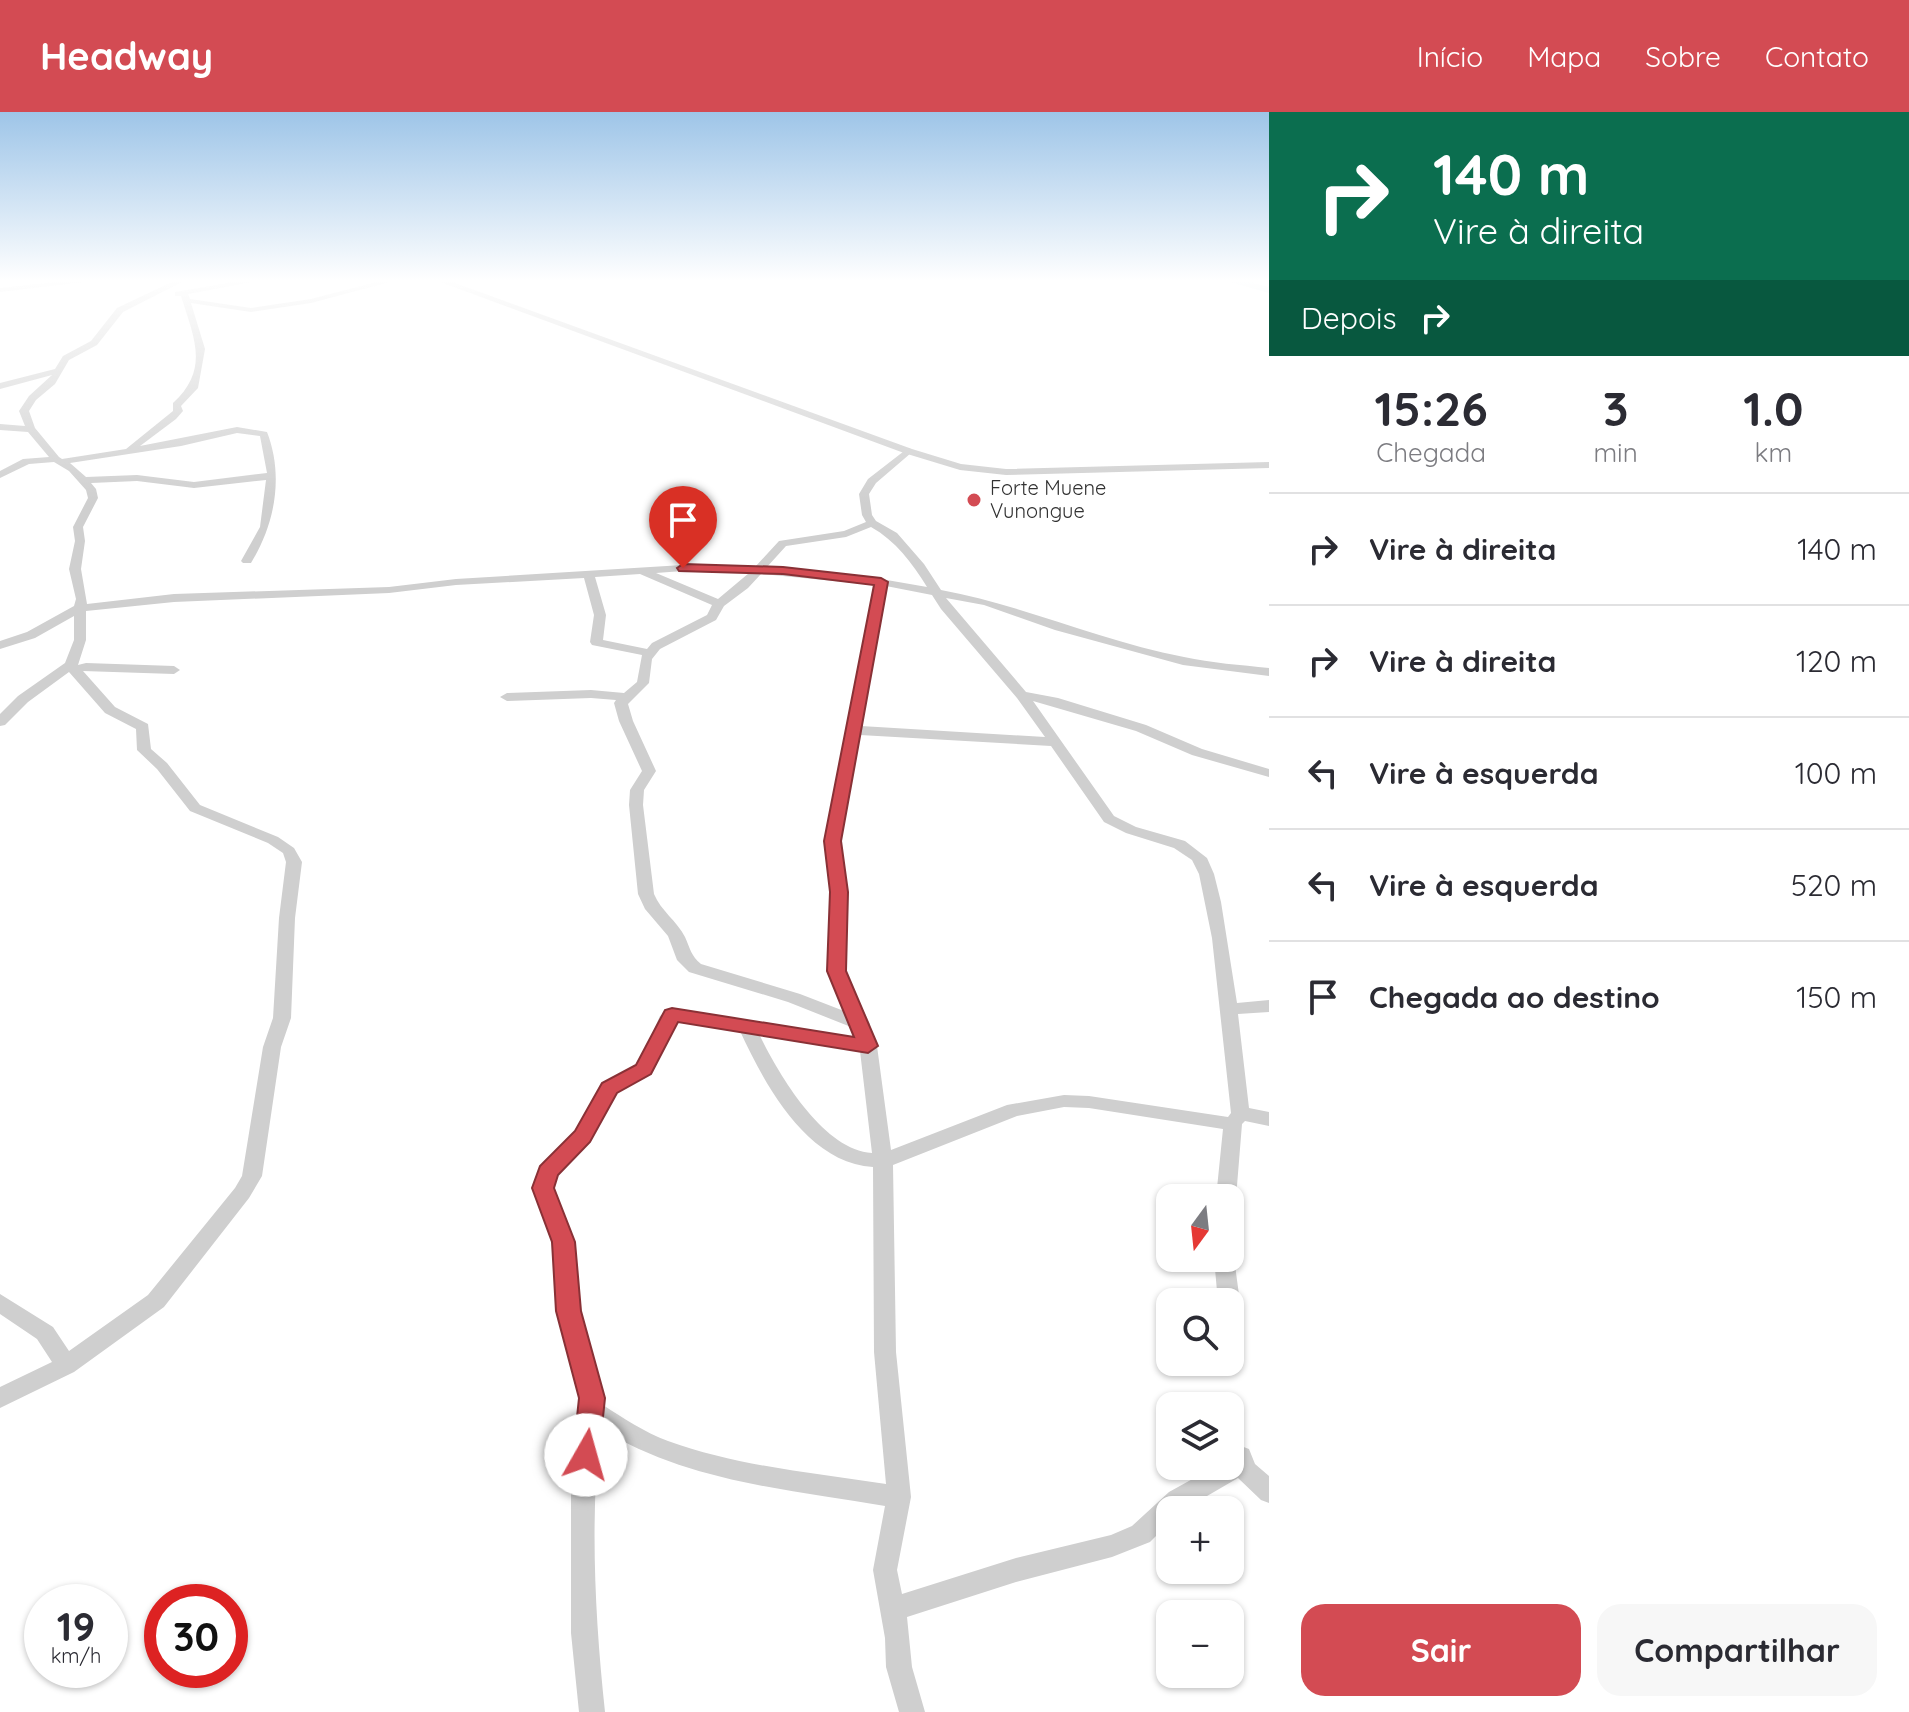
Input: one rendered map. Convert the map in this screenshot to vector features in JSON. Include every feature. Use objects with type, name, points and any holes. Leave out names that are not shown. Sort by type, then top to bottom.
[{"type":"street","points":[[71,355],[66,358],[52,382],[26,404],[24,411],[31,429],[58,460],[83,480],[91,489],[93,498],[78,527],[80,541],[75,569],[82,599],[80,640],[72,668]]},
{"type":"street","points":[[130,450],[178,411],[176,405],[194,388],[200,355]]},
{"type":"street","points":[[644,355],[952,465],[1006,472],[1269,465]]},
{"type":"street","points":[[0,386],[58,371]]},
{"type":"street","points":[[0,427],[31,429]]},
{"type":"street","points":[[0,475],[27,461],[58,460],[181,443],[237,430],[261,433],[267,437],[270,476],[265,527],[247,561]]},
{"type":"street","points":[[908,451],[872,481],[864,494],[867,515],[872,523],[893,535],[945,606],[1022,695],[1109,819],[1118,826],[1179,846],[1201,860],[1207,873],[1217,921],[1237,1119],[1228,1184]]},
{"type":"street","points":[[83,480],[137,478],[187,485],[270,476]]},
{"type":"street","points":[[861,1024],[794,998],[711,975],[685,960],[676,935],[651,906],[646,894],[636,805],[637,790],[649,771],[626,726],[621,708],[624,697],[643,683],[644,665],[649,653],[667,638],[707,621],[719,604],[744,586],[787,541],[846,534],[872,523]]},
{"type":"street","points":[[0,645],[45,628],[80,608],[174,598],[389,590],[456,582],[641,571],[760,570],[881,582],[996,604],[1059,627],[1183,661],[1269,672]]},
{"type":"street","points":[[641,571],[719,604]]},
{"type":"street","points":[[589,576],[600,615],[596,642],[649,653]]},
{"type":"street","points":[[881,582],[833,841],[839,892],[836,971],[868,1046],[883,1161],[885,1352],[899,1497],[885,1570],[898,1638],[899,1667],[912,1712]]},
{"type":"street","points":[[0,1398],[66,1365],[156,1301],[242,1193],[252,1176],[272,1047],[282,1018],[287,918],[294,862],[289,851],[273,840],[195,808],[162,766],[144,750],[143,727],[110,710],[72,668]]},
{"type":"street","points":[[0,722],[23,699],[72,668],[174,670]]},
{"type":"street","points":[[507,697],[591,694],[624,697]]},
{"type":"street","points":[[1022,695],[1053,701],[1141,728],[1197,752],[1269,773]]},
{"type":"street","points":[[852,730],[1054,742]]},
{"type":"street","points":[[1227,1009],[1269,1006]]},
{"type":"street","points":[[592,1712],[584,1633],[583,1477],[592,1398],[569,1311],[564,1242],[543,1188],[545,1178],[583,1136],[609,1088],[639,1074],[648,1064],[666,1020],[672,1014],[868,1046]]},
{"type":"street","points":[[747,1027],[778,1081],[818,1135],[848,1156],[883,1161],[1014,1110],[1064,1101],[1237,1119],[1269,1119]]},
{"type":"street","points":[[0,1303],[45,1333],[66,1365]]},
{"type":"street","points":[[592,1410],[624,1431],[666,1451],[723,1466],[899,1497]]},
{"type":"street","points":[[891,1610],[1016,1570],[1112,1546],[1141,1534],[1177,1500],[1242,1459],[1269,1492]]},
{"type":"place","name":"Forte Muene Vunongue","points":[[974,500]]},
{"type":"route","points":[[586,1455],[592,1398],[569,1311],[564,1242],[543,1188],[548,1172],[583,1136],[609,1088],[639,1074],[648,1064],[666,1020],[672,1014],[868,1046],[836,971],[839,892],[833,841],[881,582],[783,571],[683,568]]}]
